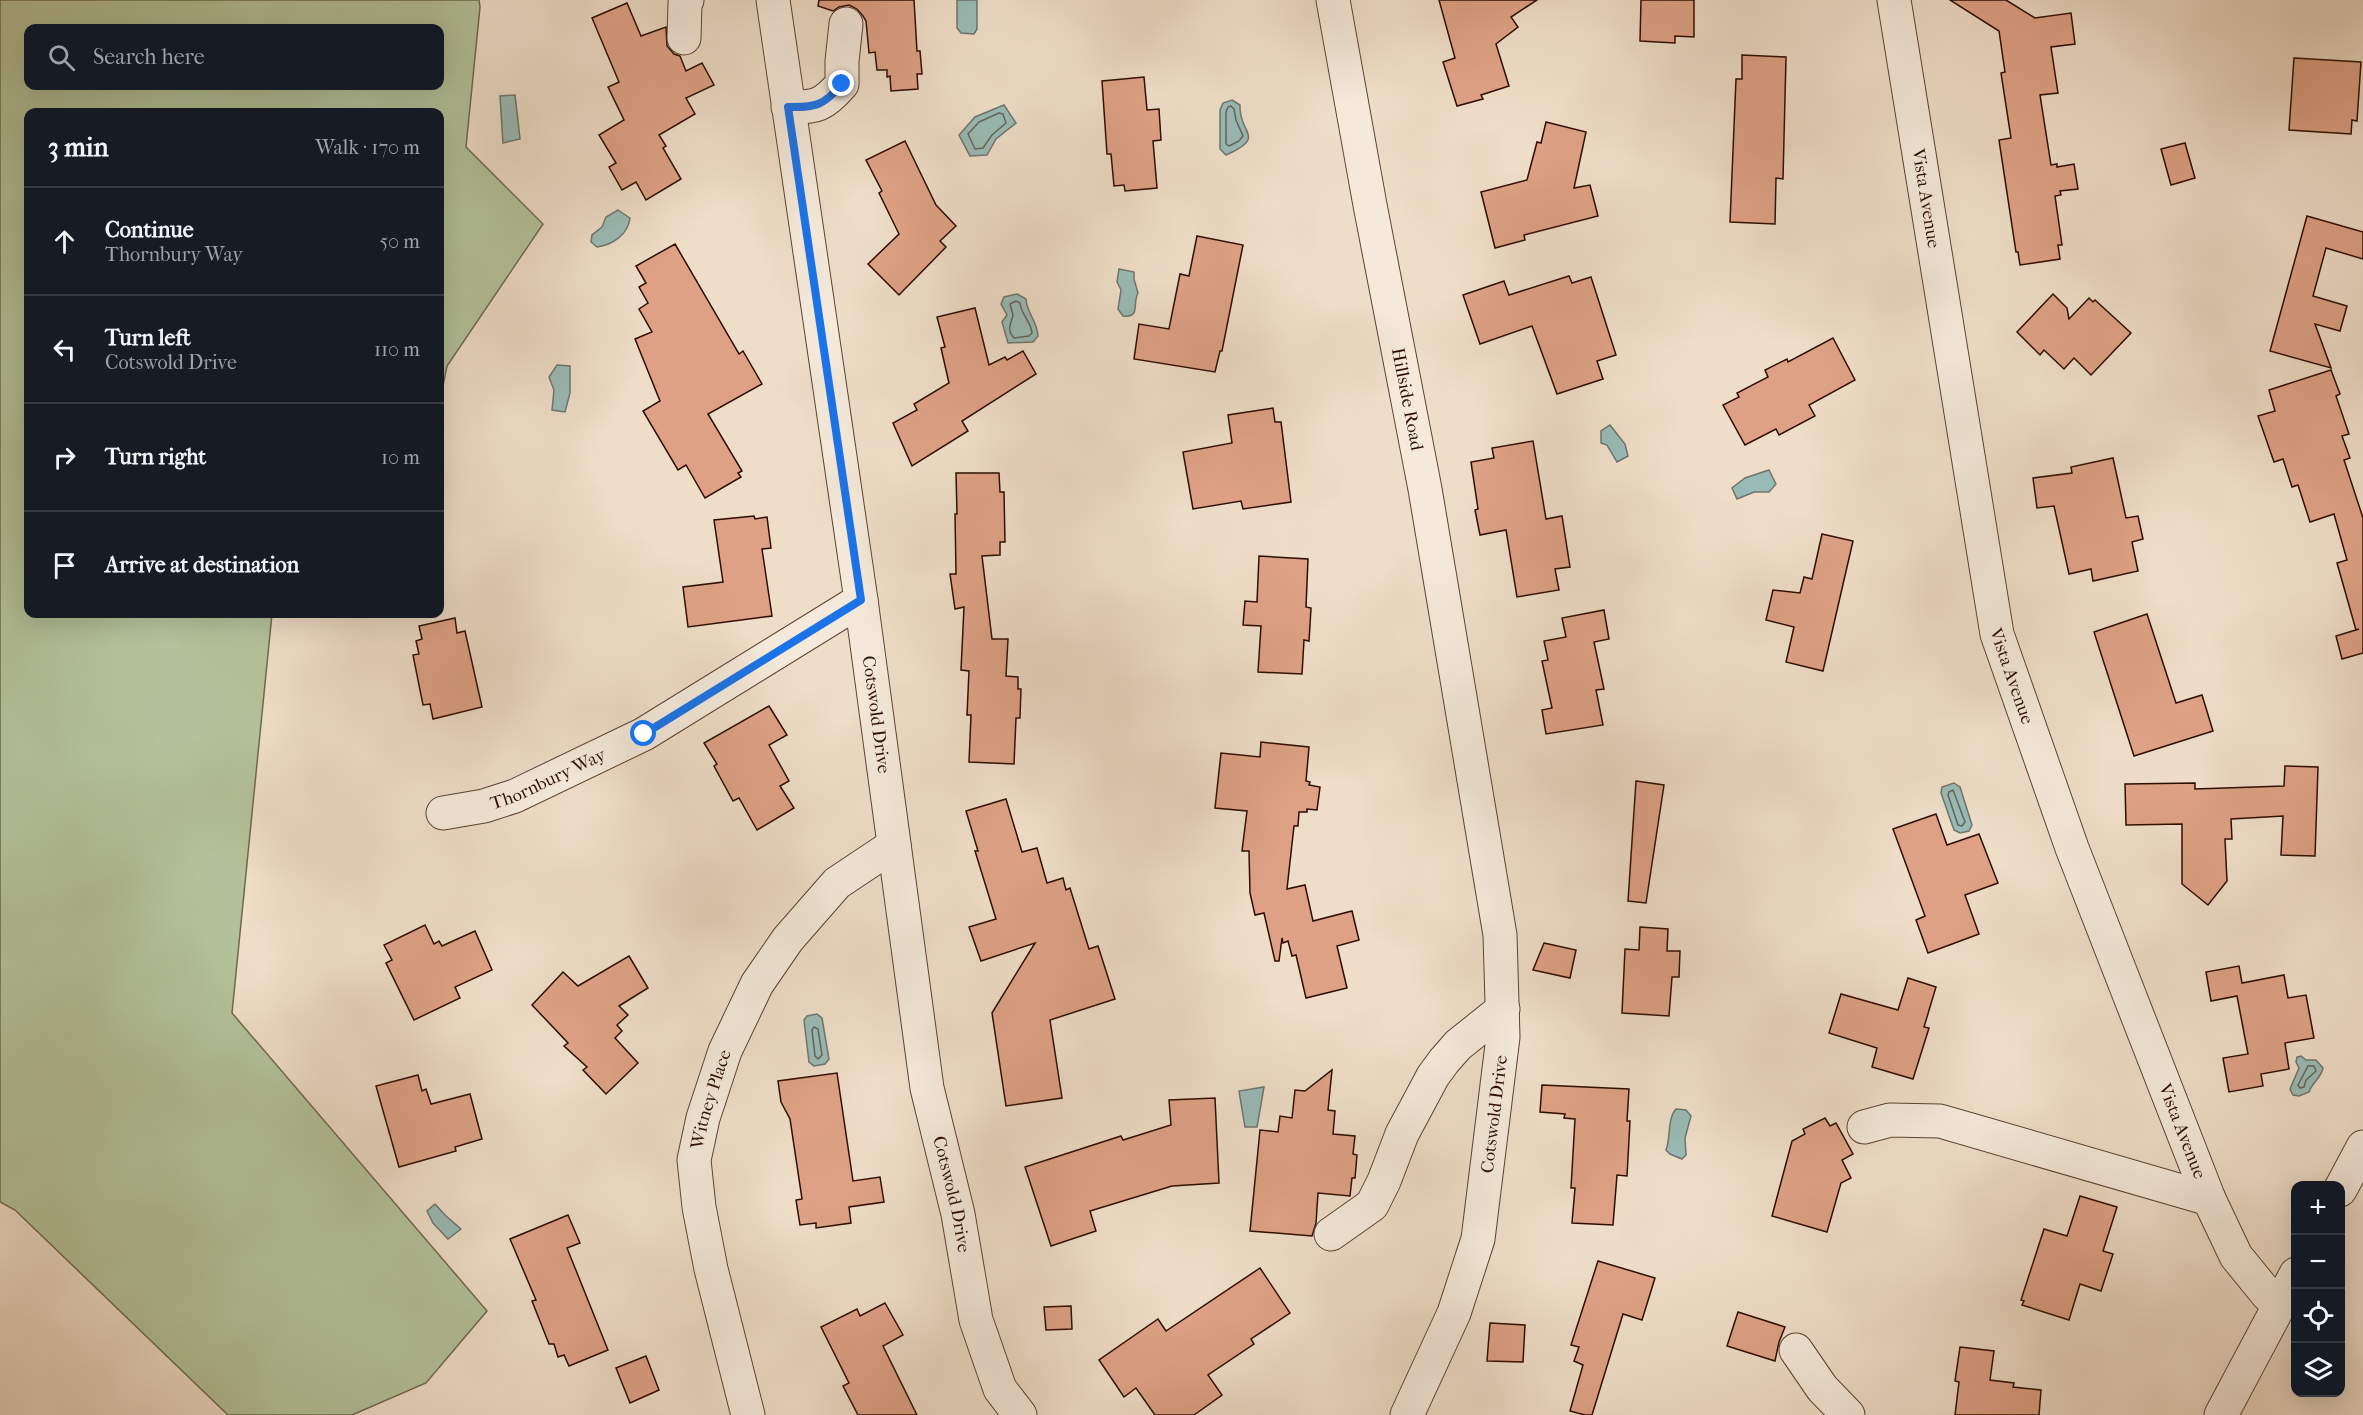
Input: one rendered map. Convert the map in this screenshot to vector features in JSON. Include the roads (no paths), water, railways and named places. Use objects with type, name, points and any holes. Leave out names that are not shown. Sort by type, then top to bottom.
[{"type":"street","points":[[684,38],[687,0]]},
{"type":"street","name":"Cotswold Drive","points":[[773,0],[861,600],[927,1088],[958,1214],[976,1320],[1000,1389],[1020,1415]]},
{"type":"street","name":"Hillside Road","points":[[1333,0],[1425,489],[1456,681],[1479,801]]},
{"type":"street","name":"Vista Avenue","points":[[1894,0],[1996,634],[2072,848],[2209,1199],[2236,1256],[2266,1294],[2279,1305]]},
{"type":"street","points":[[788,107],[811,108],[830,98],[842,84],[846,24]]},
{"type":"street","name":"Thornbury Way","points":[[444,813],[484,806],[515,796],[644,734],[861,600]]},
{"type":"street","name":"Cotswold Drive","points":[[1407,1415],[1454,1313],[1478,1239],[1503,1037],[1500,935],[1479,801]]},
{"type":"street","name":"Witney Place","points":[[748,1415],[711,1269],[699,1207],[694,1160],[703,1118],[725,1051],[757,984],[788,939],[837,883],[894,845]]},
{"type":"street","points":[[1331,1234],[1372,1205],[1402,1134],[1433,1076],[1444,1061],[1458,1045],[1503,1009]]},
{"type":"street","points":[[1864,1127],[1890,1120],[1940,1121],[2209,1199]]},
{"type":"street","points":[[2345,1181],[2363,1147]]},
{"type":"street","points":[[2221,1415],[2291,1282]]},
{"type":"street","points":[[1796,1350],[1822,1388],[1848,1415]]},
{"type":"water","points":[[957,0],[977,0],[977,29],[974,34],[961,33],[957,28]]},
{"type":"water","points":[[515,95],[520,139],[503,143],[500,96]]},
{"type":"water","points":[[1232,100],[1240,105],[1248,138],[1239,149],[1226,155],[1220,149],[1220,110],[1223,103]]},
{"type":"water","points":[[1004,105],[1016,123],[996,139],[987,155],[970,156],[959,135],[975,117]]},
{"type":"water","points":[[618,210],[630,218],[629,224],[623,234],[614,241],[597,247],[591,242],[592,235],[602,227],[606,217]]},
{"type":"water","points":[[1119,269],[1134,272],[1138,293],[1134,313],[1129,316],[1123,316],[1118,309],[1121,290],[1117,282]]},
{"type":"water","points":[[1017,294],[1026,299],[1036,326],[1038,336],[1033,342],[1008,343],[1002,322],[1007,315],[1001,304],[1004,297]]},
{"type":"water","points":[[557,365],[570,366],[570,393],[565,412],[552,410],[554,390],[549,377]]},
{"type":"water","points":[[1610,425],[1625,444],[1628,456],[1617,462],[1607,445],[1601,443],[1601,431]]},
{"type":"water","points":[[1769,470],[1776,484],[1769,492],[1754,492],[1737,499],[1732,488],[1745,478]]},
{"type":"water","points":[[1954,783],[1960,787],[1972,825],[1969,831],[1960,833],[1954,830],[1941,793],[1942,787]]},
{"type":"water","points":[[817,1014],[822,1018],[829,1059],[825,1064],[814,1066],[809,1062],[804,1020],[807,1016]]},
{"type":"water","points":[[2301,1056],[2306,1060],[2316,1060],[2323,1068],[2309,1092],[2299,1096],[2293,1095],[2290,1089],[2299,1068],[2296,1062],[2297,1057]]},
{"type":"water","points":[[1264,1087],[1257,1127],[1245,1127],[1239,1091]]},
{"type":"water","points":[[1676,1109],[1686,1110],[1691,1116],[1685,1138],[1686,1155],[1682,1159],[1666,1150],[1671,1118]]},
{"type":"water","points":[[435,1204],[461,1229],[448,1239],[433,1223],[427,1211]]}]
